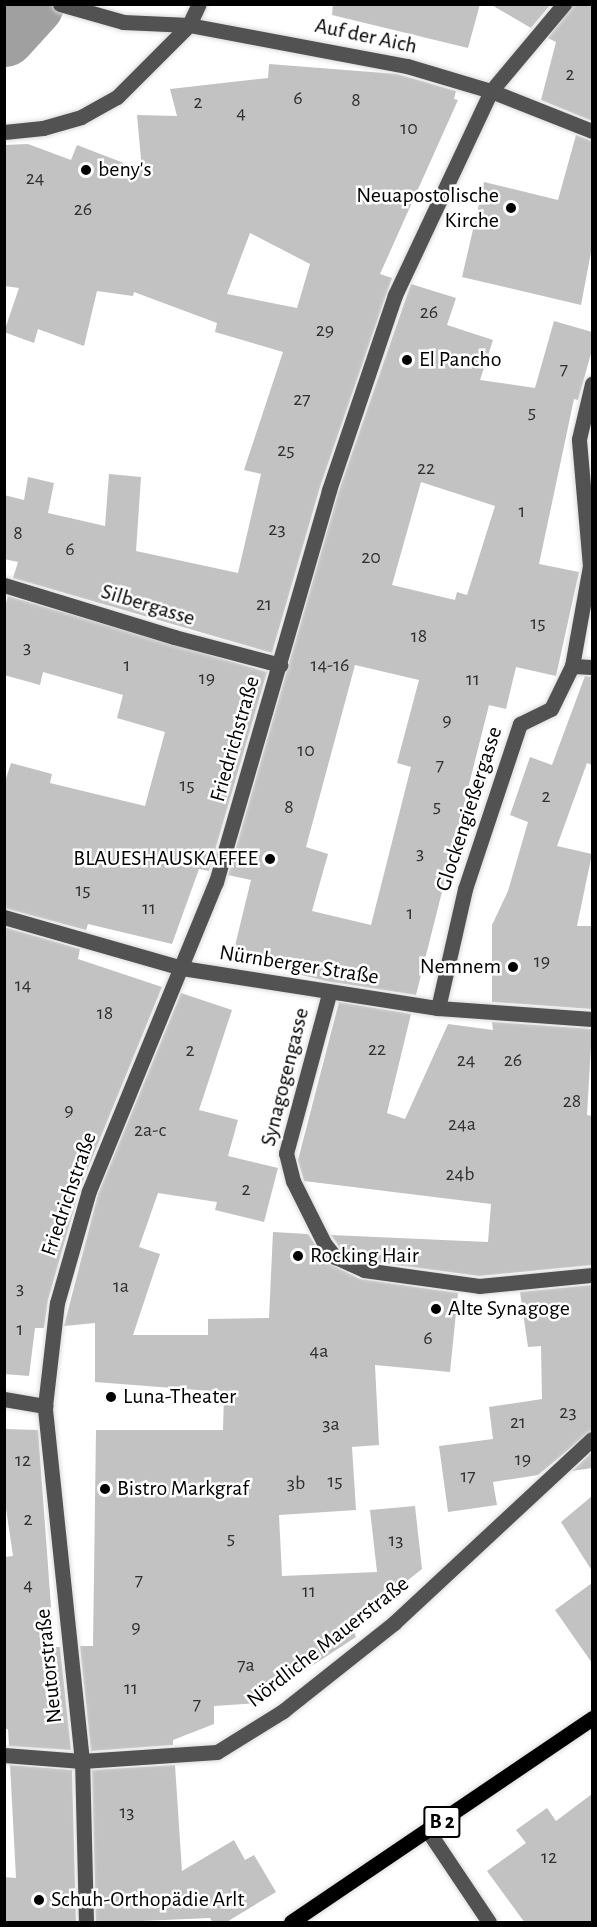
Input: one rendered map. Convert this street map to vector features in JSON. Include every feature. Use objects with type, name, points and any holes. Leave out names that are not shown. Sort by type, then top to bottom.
[{"type":"main road","name":"B 2","points":[[291,1923],[592,1718]]},
{"type":"street","name":"Auf der Aich","points":[[60,4],[123,22],[189,25],[407,66],[491,91],[592,131]]},
{"type":"street","points":[[4,132],[43,128],[81,117],[117,97],[189,25],[199,4]]},
{"type":"street","name":"Friedrichstraße","points":[[45,1406],[57,1303],[89,1191],[216,882],[329,490],[395,295],[491,91],[564,4]]},
{"type":"street","name":"Glockengießergasse","points":[[438,1008],[465,889],[520,724],[551,709],[572,666],[590,566],[579,440],[592,384]]},
{"type":"street","name":"Silbergasse","points":[[4,585],[174,637],[280,665]]},
{"type":"street","points":[[572,666],[592,667]]},
{"type":"street","name":"Nürnberger Straße","points":[[4,917],[182,968],[329,994],[438,1008],[592,1019]]},
{"type":"street","name":"Synagogengasse","points":[[329,994],[286,1153],[293,1181],[335,1257],[364,1270],[479,1286],[592,1275]]},
{"type":"street","points":[[4,1399],[45,1406]]},
{"type":"street","name":"Neutorstraße","points":[[45,1406],[82,1761],[86,1923]]},
{"type":"street","name":"Nördliche Mauerstraße","points":[[4,1755],[82,1761],[217,1752],[283,1711],[394,1623],[592,1439]]},
{"type":"street","points":[[429,1831],[489,1923]]},
{"type":"building","points":[[333,4],[480,4],[468,48],[332,15]]},
{"type":"building","points":[[490,4],[551,4],[531,28]]},
{"type":"building","points":[[574,4],[592,4],[592,121],[541,100],[556,42],[548,38]]},
{"type":"building","points":[[269,64],[397,74],[456,91],[454,99],[458,100],[380,274],[392,278],[320,487],[272,653],[13,578],[18,562],[4,559],[4,495],[24,500],[28,477],[54,483],[48,513],[105,526],[109,474],[141,477],[136,551],[238,573],[261,474],[244,470],[283,352],[215,332],[217,323],[134,292],[133,296],[97,291],[84,346],[38,329],[34,343],[4,332],[19,288],[4,286],[4,145],[28,144],[71,160],[77,145],[142,170],[137,115],[177,116],[170,89],[268,78]],"holes":[[[250,233],[310,264],[297,308],[227,294]]]},
{"type":"building","points":[[576,135],[592,141],[592,247],[581,305],[462,277],[484,182],[558,200]]},
{"type":"building","points":[[411,284],[456,298],[447,325],[493,340],[480,380],[535,388],[554,321],[592,332],[592,350],[578,400],[574,399],[539,564],[579,572],[556,676],[516,667],[506,709],[489,705],[416,995],[326,981],[232,958],[251,880],[228,875],[338,493]],"holes":[[[421,482],[495,506],[467,595],[457,592],[455,600],[392,585]],[[355,665],[419,680],[397,763],[411,767],[371,925],[312,911],[328,854],[306,847]]]},
{"type":"building","points":[[8,596],[267,672],[209,871],[199,869],[172,944],[88,924],[86,930],[4,908],[4,785],[11,763],[52,774],[50,783],[145,806],[165,732],[117,718],[123,695],[43,672],[40,685],[4,675],[4,610]]},
{"type":"building","points":[[585,676],[592,677],[592,765],[587,763],[557,846],[592,854],[577,926],[592,926],[592,1009],[492,1002],[492,925],[508,891],[528,822],[510,815],[530,757],[552,765]]},
{"type":"building","points":[[4,927],[80,949],[78,959],[162,987],[80,1188],[48,1300],[44,1328],[35,1328],[29,1376],[4,1374]]},
{"type":"building","points":[[181,993],[232,1010],[199,1110],[238,1120],[228,1156],[278,1168],[264,1222],[215,1210],[217,1202],[158,1193],[139,1247],[160,1254],[133,1335],[208,1335],[208,1319],[269,1318],[273,1232],[308,1234],[328,1263],[360,1279],[458,1293],[450,1372],[375,1365],[379,1445],[352,1447],[356,1510],[279,1515],[282,1576],[377,1572],[370,1510],[415,1506],[422,1569],[351,1625],[356,1637],[278,1688],[260,1689],[260,1703],[214,1706],[214,1724],[173,1740],[173,1745],[91,1751],[80,1646],[93,1646],[96,1430],[223,1430],[224,1392],[95,1382],[95,1323],[64,1326],[98,1194]]},
{"type":"building","points":[[339,1002],[411,1014],[387,1113],[405,1119],[448,1024],[493,1030],[492,1022],[592,1029],[587,1115],[592,1116],[592,1265],[479,1276],[367,1261],[341,1249],[331,1235],[488,1242],[491,1204],[304,1181],[298,1160]]},
{"type":"building","points":[[592,1285],[592,1430],[538,1475],[493,1482],[497,1505],[448,1512],[439,1446],[493,1439],[489,1407],[542,1399],[541,1346],[528,1347],[520,1292]]},
{"type":"building","points":[[4,1429],[38,1430],[54,1647],[60,1647],[71,1750],[9,1746],[8,1729],[4,1729],[4,1557],[13,1556],[4,1495]]},
{"type":"building","points":[[592,1452],[592,1468],[572,1471]]},
{"type":"building","points":[[592,1496],[592,1571],[561,1522]]},
{"type":"building","points":[[592,1583],[592,1663],[555,1610]]},
{"type":"building","points":[[10,1765],[72,1770],[76,1923],[4,1923],[4,1877],[16,1878]]},
{"type":"building","points":[[175,1765],[182,1871],[234,1840],[245,1860],[254,1855],[276,1892],[225,1923],[213,1923],[210,1918],[96,1923],[92,1770]]},
{"type":"building","points":[[592,1794],[592,1923],[525,1923],[487,1871],[526,1843],[516,1830],[547,1808],[556,1821]]},
{"type":"waterway","points":[[4,35],[32,4]]},
{"type":"place","name":"beny's","points":[[86,170]]},
{"type":"place","name":"Neuapostolische Kirche","points":[[511,208]]},
{"type":"place","name":"El Pancho","points":[[407,360]]},
{"type":"place","name":"BLAUESHAUSKAFFEE","points":[[270,859]]},
{"type":"place","name":"Nemnem","points":[[513,967]]},
{"type":"place","name":"Rocking Hair","points":[[298,1256]]},
{"type":"place","name":"Alte Synagoge","points":[[436,1309]]},
{"type":"place","name":"Luna-Theater","points":[[111,1397]]},
{"type":"place","name":"Bistro Markgraf","points":[[105,1489]]},
{"type":"place","name":"Schuh-Orthopädie Arlt","points":[[39,1900]]}]
